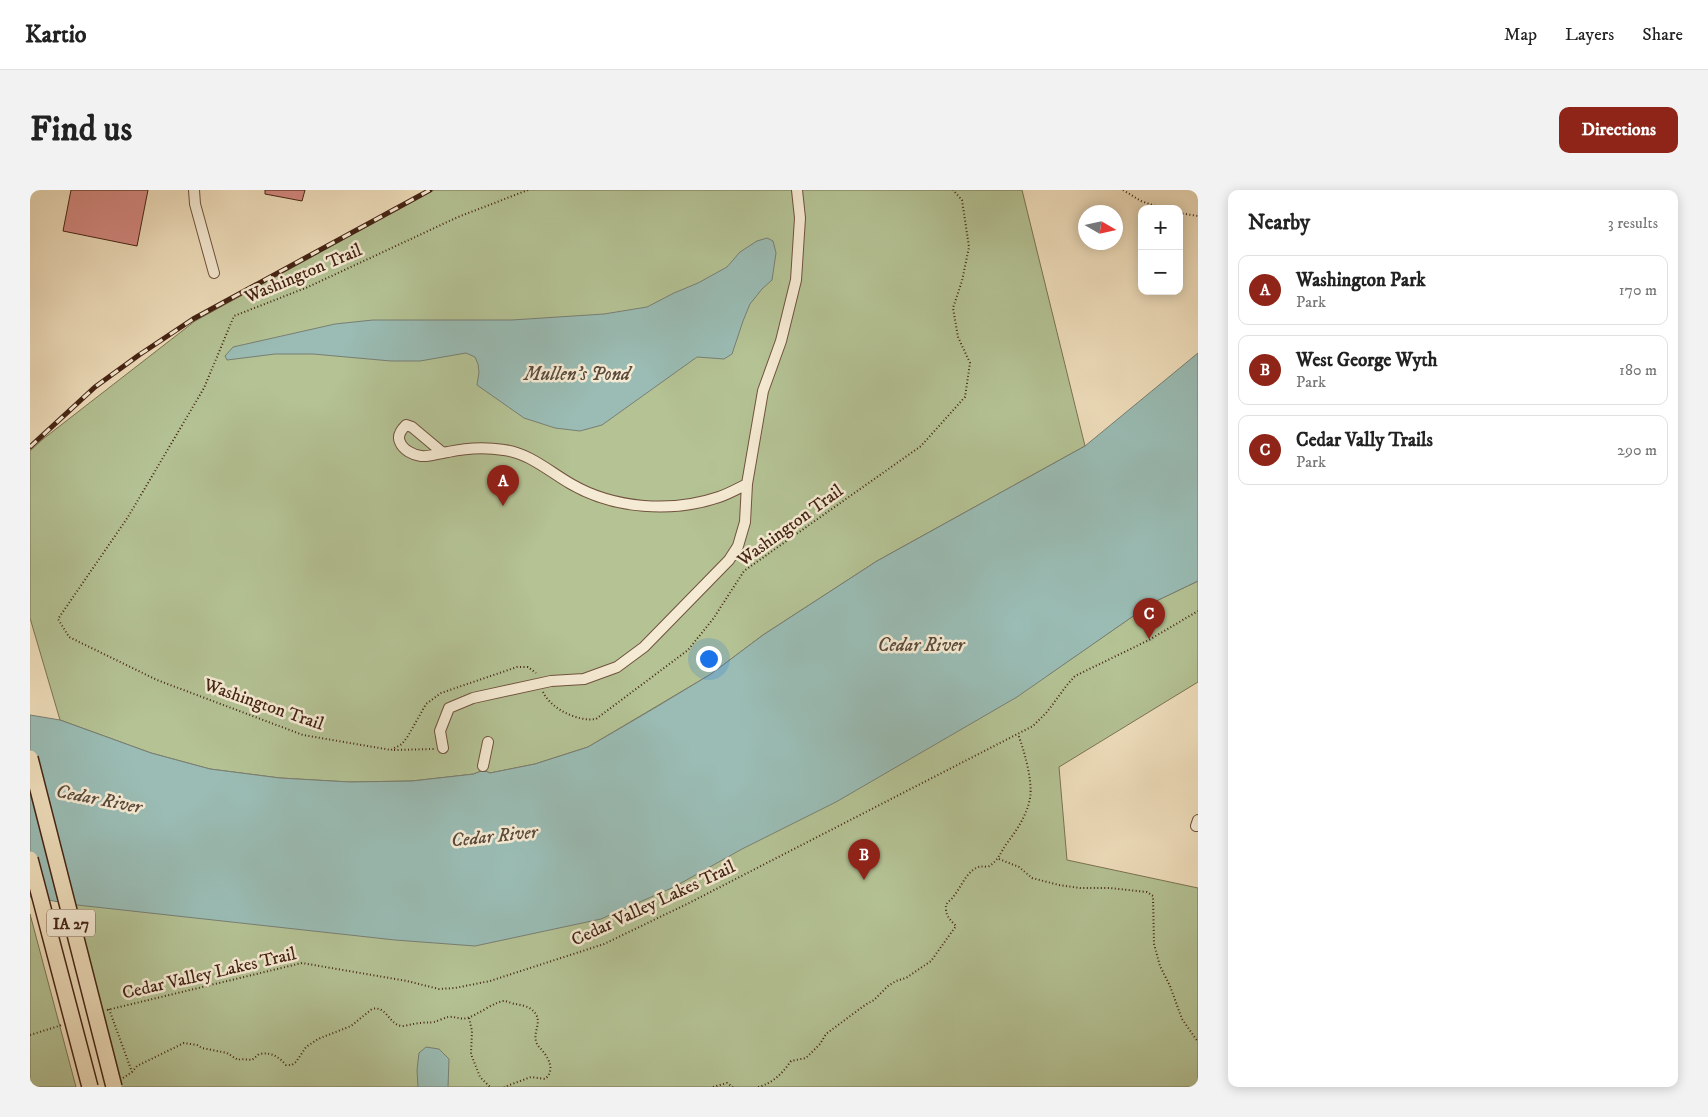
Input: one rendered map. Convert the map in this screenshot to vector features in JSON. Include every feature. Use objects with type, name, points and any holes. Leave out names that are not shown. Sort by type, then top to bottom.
[{"type":"highway","name":"IA 27","points":[[30,758],[117,1083]]},
{"type":"highway","name":"IA 27","points":[[30,859],[90,1087]]},
{"type":"lane","points":[[194,190],[195,204],[214,273]]},
{"type":"lane","points":[[443,748],[440,731],[449,708],[473,698],[551,681],[584,679],[617,667],[644,647],[734,553],[745,522],[747,484],[763,391],[781,341],[796,280],[800,218],[797,190]]},
{"type":"lane","points":[[443,453],[478,448],[514,452],[574,485],[610,500],[636,504],[679,506],[719,497],[747,484]]},
{"type":"lane","points":[[483,766],[488,742]]},
{"type":"lane","points":[[1198,820],[1196,826],[1198,826]]},
{"type":"path","name":"Washington Trail","points":[[528,190],[458,217],[308,287],[234,316],[204,388],[128,517],[58,619],[69,637],[157,680],[303,735],[391,750],[402,744],[426,704],[441,693],[517,667],[528,667],[536,674],[547,701],[565,712],[587,721],[596,719],[688,650],[713,619],[744,571],[920,446],[965,398],[970,363],[958,337],[953,308],[962,280],[969,247],[962,200],[954,190]]},
{"type":"path","points":[[1122,190],[1152,205]]},
{"type":"path","points":[[1183,214],[1198,216]]},
{"type":"path","name":"Cedar Valley Lakes Trail","points":[[101,1012],[302,963],[407,981],[439,989],[455,988],[490,981],[595,946],[621,936],[689,903],[1033,726],[1048,712],[1075,676],[1149,640],[1198,611]]},
{"type":"path","points":[[758,1087],[780,1077],[791,1061],[806,1058],[812,1054],[826,1034],[874,1000],[888,986],[906,978],[931,961],[946,938],[952,934],[956,926],[949,919],[945,910],[946,904],[954,897],[974,868],[980,866],[988,867],[999,859],[1020,824],[1030,798],[1025,752],[1018,734]]},
{"type":"path","points":[[391,750],[443,748]]},
{"type":"path","points":[[999,859],[1020,867],[1032,878],[1059,885],[1147,892],[1152,896],[1154,944],[1160,966],[1170,986],[1182,1019],[1198,1042]]},
{"type":"path","points":[[117,1083],[132,1072],[136,1066],[184,1043],[227,1053],[238,1060],[252,1060],[258,1054],[273,1054],[286,1065],[292,1065],[306,1047],[318,1039],[348,1027],[367,1012],[376,1008],[384,1011],[392,1021],[402,1026],[428,1023],[449,1017],[469,1018],[498,1003],[506,1001],[531,1008],[538,1018],[539,1021],[534,1038],[537,1047],[542,1050],[551,1066],[551,1072],[545,1079],[531,1076],[504,1087]]},
{"type":"path","points":[[109,1009],[132,1072]]},
{"type":"path","points":[[469,1018],[472,1030],[471,1054],[480,1077],[490,1087]]},
{"type":"path","points":[[30,1035],[66,1024]]},
{"type":"path","points":[[713,1087],[727,1083],[733,1087]]},
{"type":"green space","points":[[434,190],[1022,190],[1085,446],[877,561],[763,635],[711,674],[588,747],[535,764],[490,773],[482,771],[474,774],[412,781],[349,782],[280,778],[210,769],[151,753],[60,720],[30,618],[30,451],[195,321]]},
{"type":"green space","points":[[1198,581],[1198,682],[1059,767],[1067,860],[1198,888],[1198,1087],[114,1087],[59,872],[1048,675],[1152,603]]},
{"type":"green space","points":[[30,914],[76,1087],[30,1087]]},
{"type":"water","name":"Mullen's Pond","points":[[767,238],[773,241],[776,253],[772,280],[750,304],[732,354],[724,359],[697,357],[602,425],[580,431],[555,428],[524,418],[477,385],[478,364],[475,357],[466,353],[420,361],[391,361],[313,354],[275,354],[227,360],[225,356],[233,347],[335,324],[373,320],[512,320],[604,314],[647,307],[727,267],[740,252],[757,241]]},
{"type":"water","name":"Cedar River","points":[[1198,353],[1198,581],[1152,603],[1017,697],[836,802],[742,849],[674,887],[601,919],[475,946],[395,940],[77,905],[30,897],[30,715],[60,720],[151,753],[210,769],[280,778],[350,782],[412,781],[474,774],[482,771],[490,773],[535,764],[588,747],[711,674],[763,635],[877,561],[1085,446]]},
{"type":"water","points":[[426,1047],[439,1049],[449,1059],[448,1087],[418,1087],[419,1053]]},
{"type":"building","points":[[71,190],[148,190],[137,246],[63,231]]},
{"type":"building","points":[[265,190],[305,190],[302,201],[265,194]]},
{"type":"railway","points":[[30,447],[95,387],[193,319],[430,190]]},
{"type":"place","name":"Washington Park","points":[[503,506]]},
{"type":"place","name":"Cedar Vally Trails","points":[[1149,639]]},
{"type":"place","name":"West George Wyth","points":[[864,880]]}]
